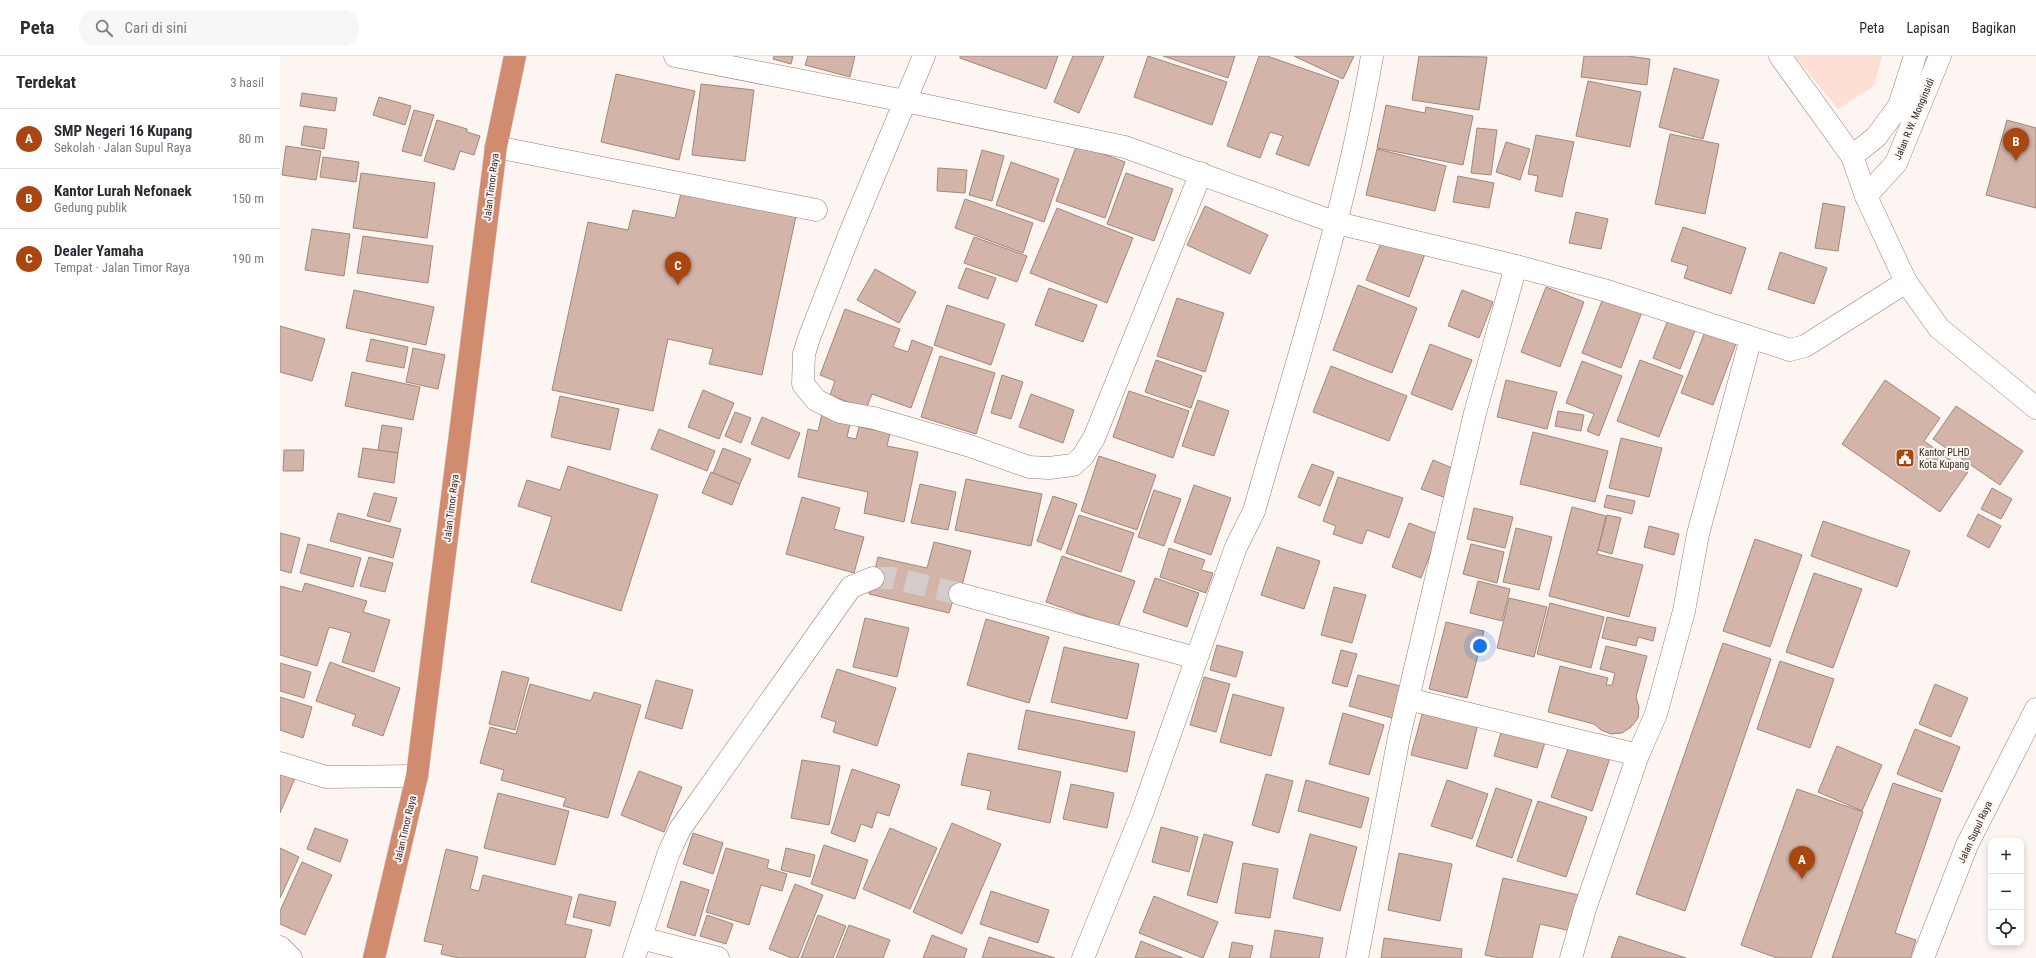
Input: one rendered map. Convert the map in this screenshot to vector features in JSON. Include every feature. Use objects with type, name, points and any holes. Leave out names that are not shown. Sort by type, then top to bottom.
[{"type":"highway","name":"Jalan Timor Raya","points":[[379,957],[418,776],[496,147],[515,56]]},
{"type":"street","points":[[675,56],[905,101],[1126,147],[1337,223],[1516,266],[1604,290],[1790,350],[1805,346],[1906,282]]},
{"type":"street","points":[[924,56],[809,338],[804,354],[803,384],[816,400],[840,412],[874,418],[970,446],[1029,467],[1049,468],[1074,465],[1083,456],[1094,438],[1201,173]]},
{"type":"street","points":[[1083,958],[1142,812],[1236,547],[1254,510],[1337,223],[1363,113],[1372,56]]},
{"type":"street","points":[[1780,56],[1852,156],[1866,196],[1906,282],[1939,328],[2036,408]]},
{"type":"street","name":"Jalan R.W. Monginsidi","points":[[1852,156],[1876,137],[1898,106],[1915,56]]},
{"type":"street","name":"Jalan R.W. Monginsidi","points":[[1866,196],[1896,163],[1940,56]]},
{"type":"street","points":[[496,147],[816,210]]},
{"type":"street","points":[[1357,958],[1370,883],[1408,699],[1475,413],[1516,266]]},
{"type":"street","points":[[1571,958],[1638,755],[1656,714],[1671,663],[1684,611],[1698,534],[1751,338]]},
{"type":"street","points":[[634,958],[669,852],[680,829],[851,587],[873,578]]},
{"type":"street","points":[[960,594],[1196,658]]},
{"type":"street","points":[[1408,699],[1638,755]]},
{"type":"street","name":"Jalan Supul Raya","points":[[1923,958],[1966,845],[2036,710]]},
{"type":"street","points":[[280,763],[326,777],[418,776]]},
{"type":"street","points":[[641,938],[718,958]]},
{"type":"street","points":[[280,947],[291,958]]},
{"type":"shaded area","points":[[1795,56],[1882,56],[1874,86],[1838,109]]},
{"type":"building","points":[[774,56],[793,56],[791,64],[773,59]]},
{"type":"building","points":[[808,56],[855,56],[850,77],[805,65]]},
{"type":"building","points":[[960,56],[1058,56],[1046,89],[960,58]]},
{"type":"building","points":[[1073,56],[1104,56],[1079,113],[1054,102]]},
{"type":"building","points":[[1148,56],[1227,82],[1212,125],[1134,97]]},
{"type":"building","points":[[1163,56],[1235,56],[1228,78]]},
{"type":"building","points":[[1259,56],[1267,56],[1339,81],[1309,166],[1276,154],[1283,136],[1270,132],[1260,158],[1227,146]]},
{"type":"building","points":[[1294,56],[1354,56],[1343,79]]},
{"type":"building","points":[[1419,56],[1487,57],[1479,110],[1412,100]]},
{"type":"building","points":[[1584,56],[1628,56],[1650,59],[1647,85],[1581,77]]},
{"type":"building","points":[[1674,68],[1719,80],[1703,139],[1659,127]]},
{"type":"building","points":[[616,74],[695,91],[679,160],[601,142]]},
{"type":"building","points":[[1588,81],[1641,92],[1630,147],[1576,136]]},
{"type":"building","points":[[701,84],[754,90],[745,161],[692,155]]},
{"type":"building","points":[[302,93],[337,98],[335,111],[300,106]]},
{"type":"building","points":[[379,97],[411,106],[405,125],[373,115]]},
{"type":"building","points":[[1386,105],[1425,113],[1426,107],[1473,116],[1463,165],[1377,148]]},
{"type":"building","points":[[414,110],[434,115],[421,156],[402,151]]},
{"type":"building","points":[[437,120],[467,129],[467,132],[480,136],[474,155],[460,151],[454,170],[424,161]]},
{"type":"building","points":[[2007,120],[2036,128],[2036,208],[1986,195]]},
{"type":"building","points":[[304,126],[327,129],[324,149],[301,145]]},
{"type":"building","points":[[1477,128],[1497,130],[1491,175],[1471,173]]},
{"type":"building","points":[[1670,134],[1719,144],[1705,214],[1655,204]]},
{"type":"building","points":[[1536,135],[1574,142],[1562,197],[1535,191],[1538,176],[1528,174]]},
{"type":"building","points":[[1506,142],[1530,149],[1520,180],[1496,172]]},
{"type":"building","points":[[1077,144],[1125,162],[1105,218],[1056,201]]},
{"type":"building","points":[[286,146],[321,151],[316,180],[282,175]]},
{"type":"building","points":[[1377,149],[1446,166],[1435,211],[1366,195]]},
{"type":"building","points":[[982,150],[1004,156],[992,201],[969,195]]},
{"type":"building","points":[[323,157],[359,162],[356,182],[320,177]]},
{"type":"building","points":[[1011,162],[1059,179],[1044,222],[996,205]]},
{"type":"building","points":[[938,168],[967,170],[965,193],[937,191]]},
{"type":"building","points":[[361,173],[435,183],[427,238],[353,228]]},
{"type":"building","points":[[1126,173],[1173,189],[1154,241],[1107,224]]},
{"type":"building","points":[[1458,176],[1494,183],[1489,208],[1453,202]]},
{"type":"building","points":[[681,193],[796,216],[762,375],[709,364],[713,349],[668,339],[653,411],[552,390],[588,222],[628,230],[633,210],[675,218]]},
{"type":"building","points":[[965,199],[1033,223],[1023,253],[955,228]]},
{"type":"building","points":[[1823,203],[1845,207],[1838,251],[1815,248]]},
{"type":"building","points":[[1205,206],[1268,235],[1250,274],[1187,245]]},
{"type":"building","points":[[1057,208],[1133,238],[1107,303],[1030,273]]},
{"type":"building","points":[[1576,212],[1608,219],[1601,249],[1569,243]]},
{"type":"building","points":[[1683,227],[1746,248],[1731,294],[1684,278],[1688,266],[1671,261]]},
{"type":"building","points":[[312,229],[350,234],[344,276],[305,270]]},
{"type":"building","points":[[363,236],[433,246],[428,283],[357,273]]},
{"type":"building","points":[[974,237],[1027,256],[1017,282],[964,263]]},
{"type":"building","points":[[1383,238],[1425,254],[1409,297],[1366,280]]},
{"type":"building","points":[[1780,252],[1827,268],[1814,304],[1768,289]]},
{"type":"building","points":[[966,268],[996,278],[988,299],[958,288]]},
{"type":"building","points":[[875,269],[916,292],[899,323],[857,300]]},
{"type":"building","points":[[1358,285],[1417,308],[1392,373],[1333,350]]},
{"type":"building","points":[[1546,287],[1584,302],[1560,367],[1521,352]]},
{"type":"building","points":[[1049,288],[1097,305],[1083,342],[1035,325]]},
{"type":"building","points":[[354,290],[434,307],[426,345],[346,328]]},
{"type":"building","points":[[1462,290],[1493,302],[1479,338],[1448,326]]},
{"type":"building","points":[[1177,298],[1224,313],[1205,372],[1157,356]]},
{"type":"building","points":[[1603,298],[1642,312],[1621,368],[1582,353]]},
{"type":"building","points":[[947,305],[1005,324],[991,365],[934,345]]},
{"type":"building","points":[[845,309],[900,329],[893,347],[908,352],[912,340],[933,348],[911,408],[872,394],[866,409],[830,395],[835,381],[820,375]]},
{"type":"building","points":[[1669,317],[1696,328],[1680,369],[1653,358]]},
{"type":"building","points":[[280,326],[325,339],[312,381],[280,372]]},
{"type":"building","points":[[1706,329],[1737,341],[1713,405],[1681,393]]},
{"type":"building","points":[[371,339],[408,347],[404,368],[366,361]]},
{"type":"building","points":[[1430,344],[1472,360],[1452,410],[1411,394]]},
{"type":"building","points":[[413,348],[445,355],[438,389],[406,382]]},
{"type":"building","points":[[940,356],[995,373],[976,434],[921,417]]},
{"type":"building","points":[[1156,360],[1202,376],[1191,408],[1145,392]]},
{"type":"building","points":[[1640,360],[1683,376],[1659,437],[1617,421]]},
{"type":"building","points":[[1582,361],[1622,376],[1599,436],[1587,431],[1594,414],[1566,403]]},
{"type":"building","points":[[1331,366],[1407,396],[1389,441],[1313,412]]},
{"type":"building","points":[[352,372],[420,387],[413,420],[345,406]]},
{"type":"building","points":[[1002,375],[1023,382],[1011,419],[991,413]]},
{"type":"building","points":[[1506,380],[1557,392],[1547,429],[1497,417]]},
{"type":"building","name":"Kantor PLHD Kota Kupang","points":[[1885,380],[1940,418],[1924,441],[1968,472],[1940,512],[1842,444]]},
{"type":"building","points":[[703,390],[734,403],[719,439],[688,427]]},
{"type":"building","points":[[1129,391],[1189,411],[1173,458],[1113,437]]},
{"type":"building","points":[[1031,394],[1074,410],[1063,443],[1019,427]]},
{"type":"building","points":[[560,396],[619,409],[610,450],[551,437]]},
{"type":"building","points":[[1198,400],[1229,411],[1214,456],[1182,446]]},
{"type":"building","points":[[1956,406],[2023,451],[2000,485],[1933,439]]},
{"type":"building","points":[[1558,411],[1584,415],[1581,431],[1555,426]]},
{"type":"building","points":[[735,412],[751,418],[741,443],[725,436]]},
{"type":"building","points":[[822,414],[851,420],[847,437],[856,439],[859,427],[890,433],[887,446],[918,452],[904,522],[864,513],[868,492],[798,477],[808,429],[818,431]]},
{"type":"building","points":[[762,417],[800,433],[789,459],[751,444]]},
{"type":"building","points":[[382,425],[402,428],[398,453],[378,450]]},
{"type":"building","points":[[659,429],[715,451],[707,471],[651,449]]},
{"type":"building","points":[[1533,432],[1608,451],[1595,502],[1520,484]]},
{"type":"building","points":[[1621,438],[1662,448],[1649,497],[1609,488]]},
{"type":"building","points":[[363,448],[398,453],[394,483],[358,477]]},
{"type":"building","points":[[723,448],[751,459],[740,484],[713,473]]},
{"type":"building","points":[[284,450],[304,450],[303,471],[283,471]]},
{"type":"building","points":[[1099,456],[1156,475],[1137,530],[1081,511]]},
{"type":"building","points":[[1433,460],[1457,470],[1446,498],[1421,489]]},
{"type":"building","points":[[1312,464],[1334,472],[1320,506],[1298,497]]},
{"type":"building","points":[[568,466],[658,495],[621,611],[531,582],[552,517],[518,506],[527,480],[560,490]]},
{"type":"building","points":[[711,472],[740,484],[732,505],[702,493]]},
{"type":"building","points":[[1338,477],[1403,498],[1389,538],[1367,530],[1362,544],[1333,534],[1336,526],[1323,521]]},
{"type":"building","points":[[966,479],[1042,494],[1031,546],[955,530]]},
{"type":"building","points":[[920,484],[956,492],[948,530],[911,523]]},
{"type":"building","points":[[1194,485],[1231,498],[1211,555],[1174,542]]},
{"type":"building","points":[[1992,488],[2012,499],[2001,519],[1981,509]]},
{"type":"building","points":[[1154,490],[1181,499],[1164,546],[1138,537]]},
{"type":"building","points":[[374,493],[397,498],[390,522],[367,516]]},
{"type":"building","points":[[1607,495],[1635,501],[1632,514],[1604,507]]},
{"type":"building","points":[[1053,496],[1077,504],[1061,550],[1037,541]]},
{"type":"building","points":[[802,497],[840,508],[834,529],[864,537],[854,573],[786,554]]},
{"type":"building","points":[[1572,507],[1606,516],[1597,554],[1643,565],[1629,617],[1549,596]]},
{"type":"building","points":[[1474,508],[1513,517],[1505,548],[1467,539]]},
{"type":"building","points":[[338,513],[401,529],[393,558],[330,541]]},
{"type":"building","points":[[1978,514],[2001,526],[1989,548],[1967,536]]},
{"type":"building","points":[[1079,515],[1134,533],[1121,572],[1066,553]]},
{"type":"building","points":[[1607,515],[1621,518],[1612,554],[1598,550]]},
{"type":"building","points":[[1823,521],[1910,551],[1897,587],[1811,556]]},
{"type":"building","points":[[1409,523],[1438,534],[1421,578],[1392,567]]},
{"type":"building","points":[[1649,526],[1679,534],[1674,555],[1644,547]]},
{"type":"building","points":[[1516,528],[1552,537],[1539,590],[1503,582]]},
{"type":"building","points":[[280,533],[300,538],[291,573],[280,570]]},
{"type":"building","points":[[1755,539],[1802,555],[1770,647],[1723,631]]},
{"type":"building","points":[[934,542],[971,551],[958,601],[953,600],[949,613],[869,594],[878,557],[927,568]]},
{"type":"building","points":[[308,544],[361,558],[353,587],[300,573]]},
{"type":"building","points":[[1471,544],[1504,552],[1497,583],[1463,574]]},
{"type":"building","points":[[1277,547],[1320,561],[1304,609],[1261,595]]},
{"type":"building","points":[[1169,548],[1205,560],[1201,570],[1213,573],[1206,593],[1160,577]]},
{"type":"building","points":[[1062,556],[1135,581],[1118,627],[1046,602]]},
{"type":"building","points":[[369,557],[393,563],[385,592],[360,586]]},
{"type":"building","points":[[1814,573],[1862,589],[1833,668],[1786,652]]},
{"type":"building","points":[[1155,578],[1199,593],[1187,627],[1143,612]]},
{"type":"building","points":[[1478,581],[1510,589],[1502,621],[1470,613]]},
{"type":"building","points":[[305,583],[367,601],[363,612],[390,620],[374,672],[342,662],[351,633],[329,627],[317,666],[280,655],[280,586],[302,592]]},
{"type":"building","points":[[1334,587],[1366,595],[1352,643],[1321,635]]},
{"type":"building","points":[[1509,598],[1547,607],[1534,657],[1497,648]]},
{"type":"building","points":[[1550,603],[1604,617],[1591,668],[1537,654]]},
{"type":"building","points":[[1607,617],[1656,628],[1653,641],[1638,637],[1636,646],[1602,638]]},
{"type":"building","points":[[865,618],[909,628],[897,677],[853,667]]},
{"type":"building","points":[[986,619],[1049,637],[1029,703],[967,685]]},
{"type":"building","points":[[1446,622],[1484,631],[1467,698],[1429,689]]},
{"type":"building","points":[[1723,643],[1771,659],[1685,911],[1636,894]]},
{"type":"building","points":[[1217,645],[1243,652],[1236,677],[1210,670]]},
{"type":"building","points":[[1606,646],[1647,656],[1636,697],[1639,707],[1638,718],[1631,727],[1622,733],[1611,734],[1601,730],[1594,724],[1548,712],[1560,666],[1608,678],[1606,685],[1612,685],[1615,673],[1600,669]]},
{"type":"building","points":[[1064,647],[1139,664],[1127,719],[1051,702]]},
{"type":"building","points":[[1341,650],[1357,654],[1347,687],[1332,683]]},
{"type":"building","points":[[1780,661],[1834,679],[1810,748],[1757,729]]},
{"type":"building","points":[[330,662],[400,688],[383,736],[352,725],[356,715],[316,701]]},
{"type":"building","points":[[280,663],[311,672],[304,698],[280,691]]},
{"type":"building","points":[[837,669],[896,688],[877,746],[833,732],[836,722],[821,717]]},
{"type":"building","points":[[502,671],[529,678],[515,730],[489,724]]},
{"type":"building","points":[[1358,675],[1404,687],[1396,719],[1349,706]]},
{"type":"building","points":[[1204,677],[1230,684],[1216,732],[1190,725]]},
{"type":"building","points":[[656,680],[693,690],[682,729],[645,718]]},
{"type":"building","points":[[530,684],[591,701],[594,692],[641,705],[608,818],[563,806],[566,798],[501,780],[504,770],[480,763],[490,727],[516,734]]},
{"type":"building","points":[[1935,684],[1968,698],[1951,737],[1919,724]]},
{"type":"building","points":[[1233,694],[1284,708],[1271,756],[1220,742]]},
{"type":"building","points":[[280,697],[312,707],[303,738],[280,730]]},
{"type":"building","points":[[1026,710],[1135,732],[1127,772],[1018,749]]},
{"type":"building","points":[[1423,711],[1478,724],[1467,769],[1411,755]]},
{"type":"building","points":[[1343,713],[1384,725],[1369,775],[1329,764]]},
{"type":"building","points":[[1503,726],[1546,739],[1537,768],[1494,756]]},
{"type":"building","points":[[1915,729],[1960,747],[1942,792],[1897,774]]},
{"type":"building","points":[[1570,743],[1610,758],[1592,811],[1551,797]]},
{"type":"building","points":[[1837,746],[1882,765],[1862,811],[1818,792]]},
{"type":"building","points":[[968,753],[1061,772],[1050,823],[987,809],[991,791],[961,785]]},
{"type":"building","points":[[802,760],[840,766],[829,825],[791,818]]},
{"type":"building","points":[[852,769],[900,785],[889,816],[877,812],[872,828],[861,824],[855,842],[831,833]]},
{"type":"building","points":[[280,771],[295,778],[280,813]]},
{"type":"building","points":[[639,771],[682,787],[664,832],[621,815]]},
{"type":"building","points":[[1266,774],[1293,781],[1279,833],[1252,825]]},
{"type":"building","points":[[1306,780],[1369,798],[1361,828],[1298,811]]},
{"type":"building","points":[[1447,780],[1488,794],[1472,839],[1431,826]]},
{"type":"building","points":[[1893,783],[1941,799],[1895,933],[1916,940],[1910,958],[1832,958]]},
{"type":"building","points":[[1071,784],[1114,793],[1107,828],[1063,819]]},
{"type":"building","points":[[1496,788],[1532,800],[1512,858],[1476,846]]},
{"type":"building","points":[[1797,789],[1863,812],[1811,958],[1777,958],[1741,945]]},
{"type":"building","points":[[498,793],[569,811],[555,865],[484,848]]},
{"type":"building","points":[[1538,801],[1587,817],[1566,877],[1517,861]]},
{"type":"building","points":[[952,823],[1001,844],[962,934],[913,912]]},
{"type":"building","points":[[1161,827],[1198,837],[1189,872],[1152,862]]},
{"type":"building","points":[[315,828],[348,840],[340,862],[307,849]]},
{"type":"building","points":[[890,828],[937,848],[910,909],[863,889]]},
{"type":"building","points":[[693,833],[723,843],[713,874],[683,864]]},
{"type":"building","points":[[1204,834],[1233,842],[1217,903],[1187,895]]},
{"type":"building","points":[[1310,834],[1357,847],[1340,911],[1293,898]]},
{"type":"building","points":[[824,845],[868,860],[855,899],[811,884]]},
{"type":"building","points":[[280,848],[299,857],[280,898]]},
{"type":"building","points":[[726,848],[769,860],[767,868],[787,874],[782,891],[761,885],[749,925],[706,912]]},
{"type":"building","points":[[786,848],[815,855],[810,877],[781,870]]},
{"type":"building","points":[[446,849],[478,857],[470,889],[479,891],[483,875],[572,897],[565,924],[592,930],[585,958],[459,958],[441,954],[443,945],[424,941]]},
{"type":"building","points":[[1399,853],[1452,864],[1440,921],[1388,910]]},
{"type":"building","points":[[302,862],[332,875],[305,935],[280,924],[280,911]]},
{"type":"building","points":[[1243,863],[1278,869],[1270,918],[1235,913]]},
{"type":"building","points":[[1503,878],[1579,895],[1571,931],[1540,924],[1532,958],[1500,958],[1485,955]]},
{"type":"building","points":[[681,881],[709,890],[695,936],[667,927]]},
{"type":"building","points":[[795,884],[823,895],[798,958],[792,958],[769,949]]},
{"type":"building","points":[[991,891],[1049,910],[1038,943],[980,924]]},
{"type":"building","points":[[579,894],[616,902],[610,926],[573,917]]},
{"type":"building","points":[[1154,896],[1218,922],[1203,958],[1139,933]]},
{"type":"building","points":[[707,915],[733,924],[726,944],[700,936]]},
{"type":"building","points":[[818,915],[846,926],[833,958],[801,958]]},
{"type":"building","points":[[849,925],[890,940],[883,958],[836,958]]},
{"type":"building","points":[[1275,930],[1323,938],[1319,958],[1270,958]]},
{"type":"building","points":[[932,935],[967,949],[964,958],[923,958]]},
{"type":"building","points":[[1619,936],[1686,958],[1611,958]]},
{"type":"building","points":[[989,937],[1055,958],[982,958]]},
{"type":"building","points":[[1384,938],[1462,949],[1461,958],[1381,958]]},
{"type":"building","points":[[1141,941],[1183,958],[1135,958]]},
{"type":"building","points":[[1232,942],[1253,946],[1250,958],[1229,958]]},
{"type":"tunnel","points":[[873,578],[893,578],[960,594]]},
{"type":"place","name":"Kantor Lurah Nefonaek","points":[[2016,161]]},
{"type":"place","name":"Dealer Yamaha","points":[[678,285]]},
{"type":"place","name":"Kantor PLHD Kota Kupang","points":[[1905,458]]},
{"type":"place","name":"SMP Negeri 16 Kupang","points":[[1802,879]]}]
